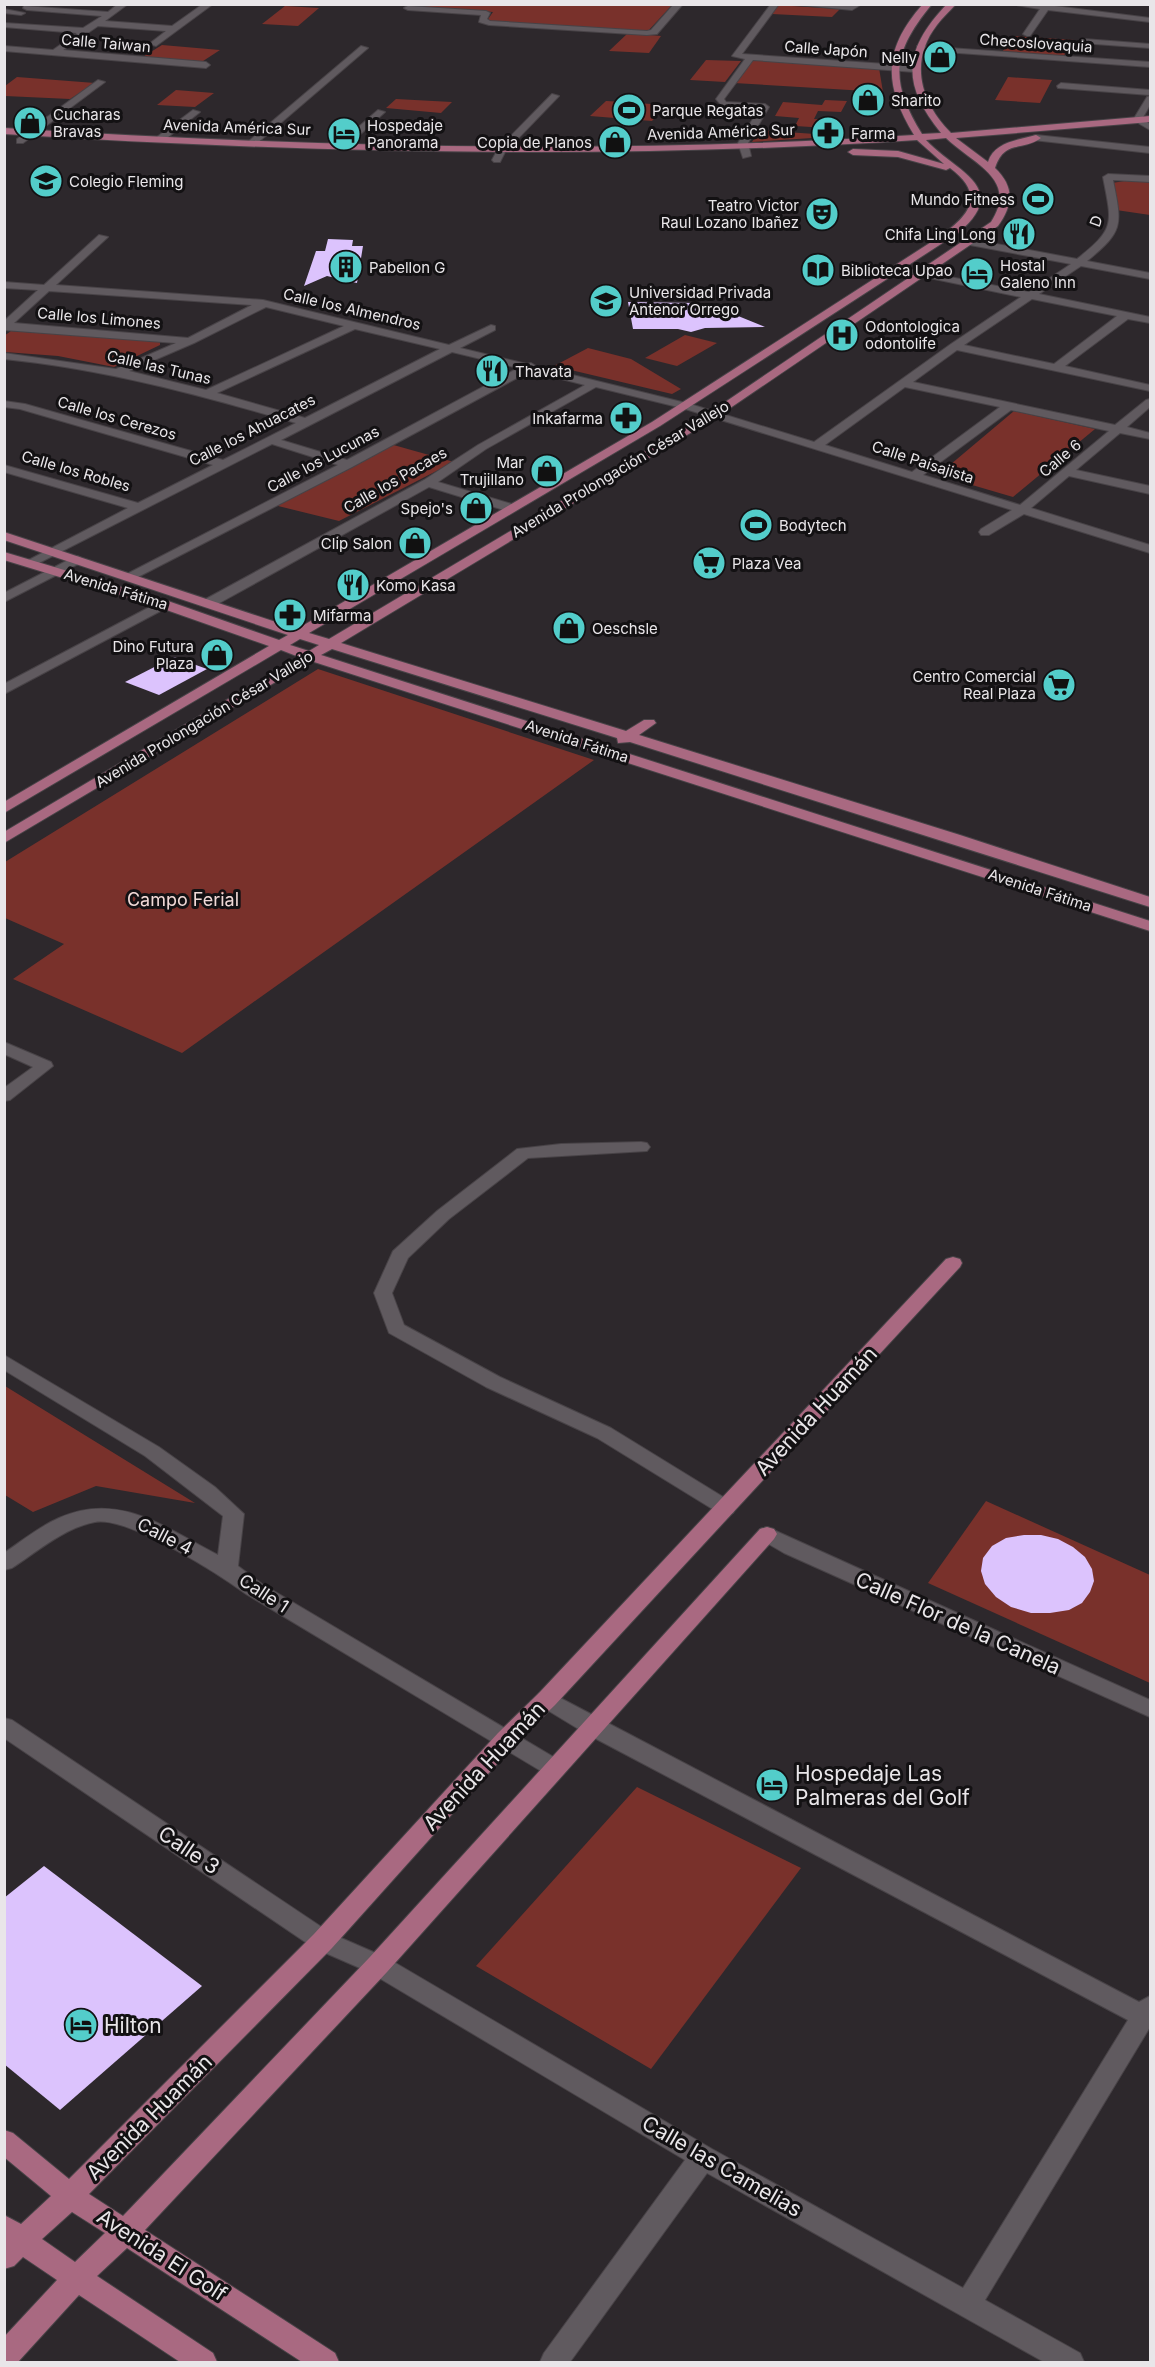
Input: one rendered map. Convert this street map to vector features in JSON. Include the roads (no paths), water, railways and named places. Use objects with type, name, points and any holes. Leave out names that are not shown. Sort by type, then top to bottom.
[{"type":"main road","name":"Avenida Prolongación César Vallejo","points":[[4,809],[686,406],[965,222],[973,210],[977,197],[972,184],[961,171],[928,146],[920,137],[907,116],[895,87],[897,51],[914,20],[928,4]]},
{"type":"main road","name":"Avenida Prolongación César Vallejo","points":[[4,839],[713,415],[995,224],[1004,209],[1006,194],[990,169],[958,144],[928,113],[920,95],[915,69],[920,48],[938,16],[952,4]]},
{"type":"main road","points":[[928,113],[946,118]]},
{"type":"main road","points":[[837,147],[903,128],[907,123],[907,116]]},
{"type":"main road","name":"Avenida América Sur","points":[[837,147],[920,137],[1150,119]]},
{"type":"main road","points":[[965,124],[1019,130]]},
{"type":"main road","name":"Avenida América Sur","points":[[4,139],[362,158],[502,157],[928,146],[1150,128]]},
{"type":"main road","name":"Avenida América Sur","points":[[4,131],[342,146],[502,157]]},
{"type":"main road","points":[[837,147],[898,154],[961,171],[990,169],[995,154],[1005,147],[1036,138]]},
{"type":"main road","name":"Avenida América Sur","points":[[695,158],[744,152]]},
{"type":"main road","points":[[652,452],[637,443],[638,440],[659,429],[656,424]]},
{"type":"main road","points":[[595,459],[617,460],[622,468]]},
{"type":"main road","name":"Avenida Fátima","points":[[4,536],[301,634],[955,838],[1150,902]]},
{"type":"main road","name":"Avenida Fátima","points":[[4,556],[164,604],[310,656],[1150,926]]},
{"type":"main road","points":[[369,594],[369,599],[382,604],[396,603]]},
{"type":"main road","points":[[607,751],[649,723]]},
{"type":"main road","points":[[935,856],[955,838]]},
{"type":"main road","name":"Avenida Huamán","points":[[10,2241],[70,2196],[324,1941],[507,1739],[726,1508],[952,1263]]},
{"type":"main road","points":[[4,2358],[77,2278],[127,2230],[378,1965],[767,1534]]},
{"type":"main road","name":"Avenida El Golf","points":[[4,2141],[70,2196],[127,2230],[325,2362]]},
{"type":"main road","points":[[10,2241],[77,2278],[203,2362]]},
{"type":"street","points":[[4,9],[9,4]]},
{"type":"street","points":[[55,52],[124,4]]},
{"type":"street","points":[[153,44],[209,4]]},
{"type":"street","points":[[408,8],[481,13],[487,15],[483,22],[489,23],[647,33],[654,32],[679,4]]},
{"type":"street","name":"Calle Japón","points":[[775,4],[736,56],[915,69]]},
{"type":"street","points":[[794,4],[855,6]]},
{"type":"street","points":[[1014,4],[1150,20]]},
{"type":"street","points":[[1027,34],[1042,6]]},
{"type":"street","points":[[4,9],[109,14]]},
{"type":"street","points":[[4,25],[27,9]]},
{"type":"street","points":[[96,23],[175,29]]},
{"type":"street","points":[[4,25],[84,31]]},
{"type":"street","points":[[1084,41],[1150,46]]},
{"type":"street","name":"Calle Taiwan","points":[[4,48],[206,65]]},
{"type":"street","points":[[252,143],[364,48]]},
{"type":"street","name":"Checoslovaquia","points":[[920,48],[1150,65]]},
{"type":"street","points":[[744,152],[765,106],[723,104],[720,99],[750,58]]},
{"type":"street","points":[[20,141],[100,82]]},
{"type":"street","points":[[1060,86],[1150,93]]},
{"type":"street","points":[[502,157],[555,96]]},
{"type":"street","points":[[1150,99],[1137,120],[1150,128]]},
{"type":"street","points":[[160,139],[196,112]]},
{"type":"street","points":[[342,146],[381,112]]},
{"type":"street","points":[[1109,137],[1122,142],[1150,145]]},
{"type":"street","points":[[1036,138],[1150,150]]},
{"type":"street","name":"D","points":[[1079,263],[1102,244],[1114,227],[1115,214],[1108,178],[1150,179]]},
{"type":"street","points":[[5,327],[103,237]]},
{"type":"street","points":[[970,243],[1150,275]]},
{"type":"street","points":[[816,446],[955,346],[1079,263]]},
{"type":"street","points":[[896,268],[1150,320]]},
{"type":"street","name":"Calle los Almendros","points":[[4,285],[263,303],[531,366],[686,406]]},
{"type":"street","points":[[118,372],[190,340],[263,303]]},
{"type":"street","points":[[1057,367],[1126,315]]},
{"type":"street","points":[[207,394],[354,325]]},
{"type":"street","name":"Calle los Limones","points":[[5,327],[190,340]]},
{"type":"street","name":"Calle los Ahuacates","points":[[29,563],[221,463],[270,441],[491,328]]},
{"type":"street","points":[[955,346],[1150,388]]},
{"type":"street","name":"Calle las Tunas","points":[[4,356],[46,359],[118,372],[305,422]]},
{"type":"street","name":"Calle los Lucunas","points":[[129,576],[348,464],[531,366]]},
{"type":"street","name":"Calle los Pacaes","points":[[209,603],[428,483],[482,447],[596,383]]},
{"type":"street","points":[[903,383],[1150,436]]},
{"type":"street","name":"Calle 6","points":[[985,532],[1020,511],[1150,402]]},
{"type":"street","name":"Calle los Cerezos","points":[[4,404],[21,406],[221,463]]},
{"type":"street","name":"Calle Paisajista","points":[[686,406],[915,475],[1020,511],[1150,549]]},
{"type":"street","points":[[915,475],[1009,406]]},
{"type":"street","points":[[270,441],[348,464]]},
{"type":"street","name":"Calle los Robles","points":[[4,468],[138,507]]},
{"type":"street","points":[[1066,472],[1150,490]]},
{"type":"street","points":[[428,483],[511,508]]},
{"type":"street","points":[[4,598],[76,560]]},
{"type":"street","points":[[4,690],[164,604]]},
{"type":"street","points":[[4,1047],[45,1066],[4,1096]]},
{"type":"street","points":[[641,1147],[561,1149],[523,1153],[442,1215],[400,1255],[383,1293],[396,1329],[493,1382],[604,1433],[726,1508]]},
{"type":"street","name":"Calle 1","points":[[4,1361],[170,1464],[210,1492],[234,1514],[227,1569],[254,1588],[554,1768]]},
{"type":"street","name":"Calle 4","points":[[4,1563],[66,1523],[99,1514],[129,1518],[227,1569]]},
{"type":"street","name":"Calle Flor de la Canela","points":[[767,1534],[791,1548],[1150,1709]]},
{"type":"street","points":[[547,1699],[593,1727],[1147,2010],[968,2304]]},
{"type":"street","name":"Calle 3","points":[[4,1726],[324,1941],[378,1965]]},
{"type":"street","name":"Calle las Camelias","points":[[378,1965],[703,2157],[1070,2362]]},
{"type":"street","points":[[554,2362],[703,2157]]},
{"type":"place","name":"Nelly","points":[[940,57]]},
{"type":"place","name":"Sharito","points":[[868,100]]},
{"type":"place","name":"Parque Regatas","points":[[629,110]]},
{"type":"place","name":"Cucharas Bravas","points":[[30,123]]},
{"type":"place","name":"Farma","points":[[828,133]]},
{"type":"place","name":"Hospedaje Panorama","points":[[344,134]]},
{"type":"place","name":"Copia de Planos","points":[[615,142]]},
{"type":"place","name":"Colegio Fleming","points":[[46,181]]},
{"type":"place","name":"Mundo Fitness","points":[[1038,199]]},
{"type":"place","name":"Teatro Victor Raul Lozano Ibañez","points":[[822,214]]},
{"type":"place","name":"Chifa Ling Long","points":[[1019,234]]},
{"type":"place","name":"Pabellon G","points":[[346,267]]},
{"type":"place","name":"Biblioteca Upao","points":[[818,270]]},
{"type":"place","name":"Hostal Galeno Inn","points":[[977,274]]},
{"type":"place","name":"Universidad Privada Antenor Orrego","points":[[606,301]]},
{"type":"place","name":"Odontologica odontolife","points":[[842,335]]},
{"type":"place","name":"Thavata","points":[[492,371]]},
{"type":"place","name":"Inkafarma","points":[[626,418]]},
{"type":"place","name":"Mar Trujillano","points":[[547,471]]},
{"type":"place","name":"Spejo's","points":[[476,508]]},
{"type":"place","name":"Bodytech","points":[[756,525]]},
{"type":"place","name":"Clip Salon","points":[[415,543]]},
{"type":"place","name":"Plaza Vea","points":[[709,563]]},
{"type":"place","name":"Komo Kasa","points":[[353,585]]},
{"type":"place","name":"Mifarma","points":[[290,615]]},
{"type":"place","name":"Oeschsle","points":[[569,628]]},
{"type":"place","name":"Dino Futura Plaza","points":[[217,655]]},
{"type":"place","name":"Centro Comercial Real Plaza","points":[[1059,685]]},
{"type":"place","name":"Hospedaje Las Palmeras del Golf","points":[[772,1785]]},
{"type":"place","name":"Hilton","points":[[81,2025]]},
{"type":"park label","name":"Campo Ferial","points":[[183,899]]}]
